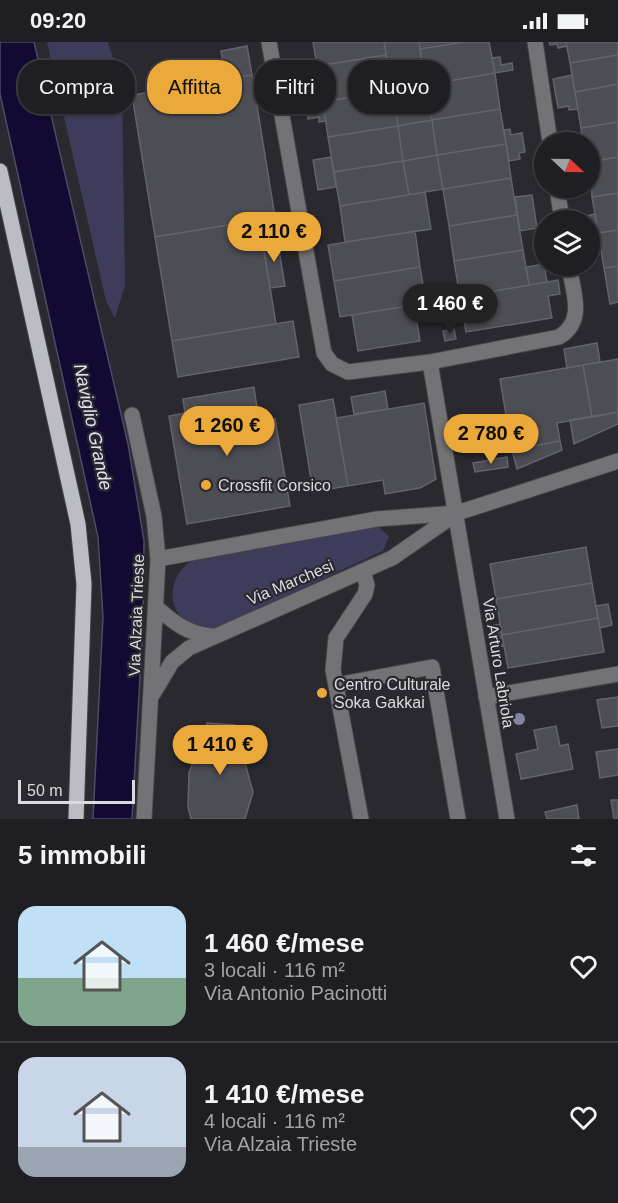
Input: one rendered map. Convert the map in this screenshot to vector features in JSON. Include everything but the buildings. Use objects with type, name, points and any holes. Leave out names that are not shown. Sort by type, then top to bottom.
[{"type":"main road","points":[[0,171],[78,524],[84,584],[76,819]]},
{"type":"street","points":[[269,42],[324,353],[332,364],[348,372],[430,362],[559,337],[570,330],[577,317],[571,276]]},
{"type":"street","points":[[535,42],[548,132]]},
{"type":"street","name":"Via Arturo Labriola","points":[[430,362],[507,819]]},
{"type":"street","name":"Via Alzaia Trieste","points":[[132,415],[154,516],[158,559],[144,819]]},
{"type":"street","name":"Via Marchesi","points":[[158,559],[377,519],[457,513],[618,461]]},
{"type":"street","name":"Via Marchesi","points":[[151,697],[172,662],[189,648],[392,558],[457,513]]},
{"type":"street","points":[[361,819],[336,685],[333,653],[336,639],[365,594],[367,585],[363,571]]},
{"type":"street","points":[[156,607],[184,629],[195,634],[212,636]]},
{"type":"street","points":[[336,685],[432,667],[458,819]]},
{"type":"street","points":[[486,697],[618,674]]},
{"type":"shaded area","points":[[47,42],[108,42],[113,60],[51,60]]},
{"type":"shaded area","points":[[63,114],[122,114],[125,285],[115,318],[106,301]]},
{"type":"shaded area","points":[[377,526],[389,536],[383,551],[218,627],[202,627],[189,623],[179,615],[174,604],[172,592],[175,580],[183,568],[195,558]]},
{"type":"water","name":"Naviglio Grande","points":[[0,42],[34,42],[38,60],[18,60],[18,114],[51,114],[128,444],[144,541],[143,624],[132,819],[93,819],[103,617],[98,537],[0,94]]},
{"type":"place","name":"Crossfit Corsico","points":[[206,485]]},
{"type":"place","name":"Centro Culturale Soka Gakkai","points":[[322,693]]}]
